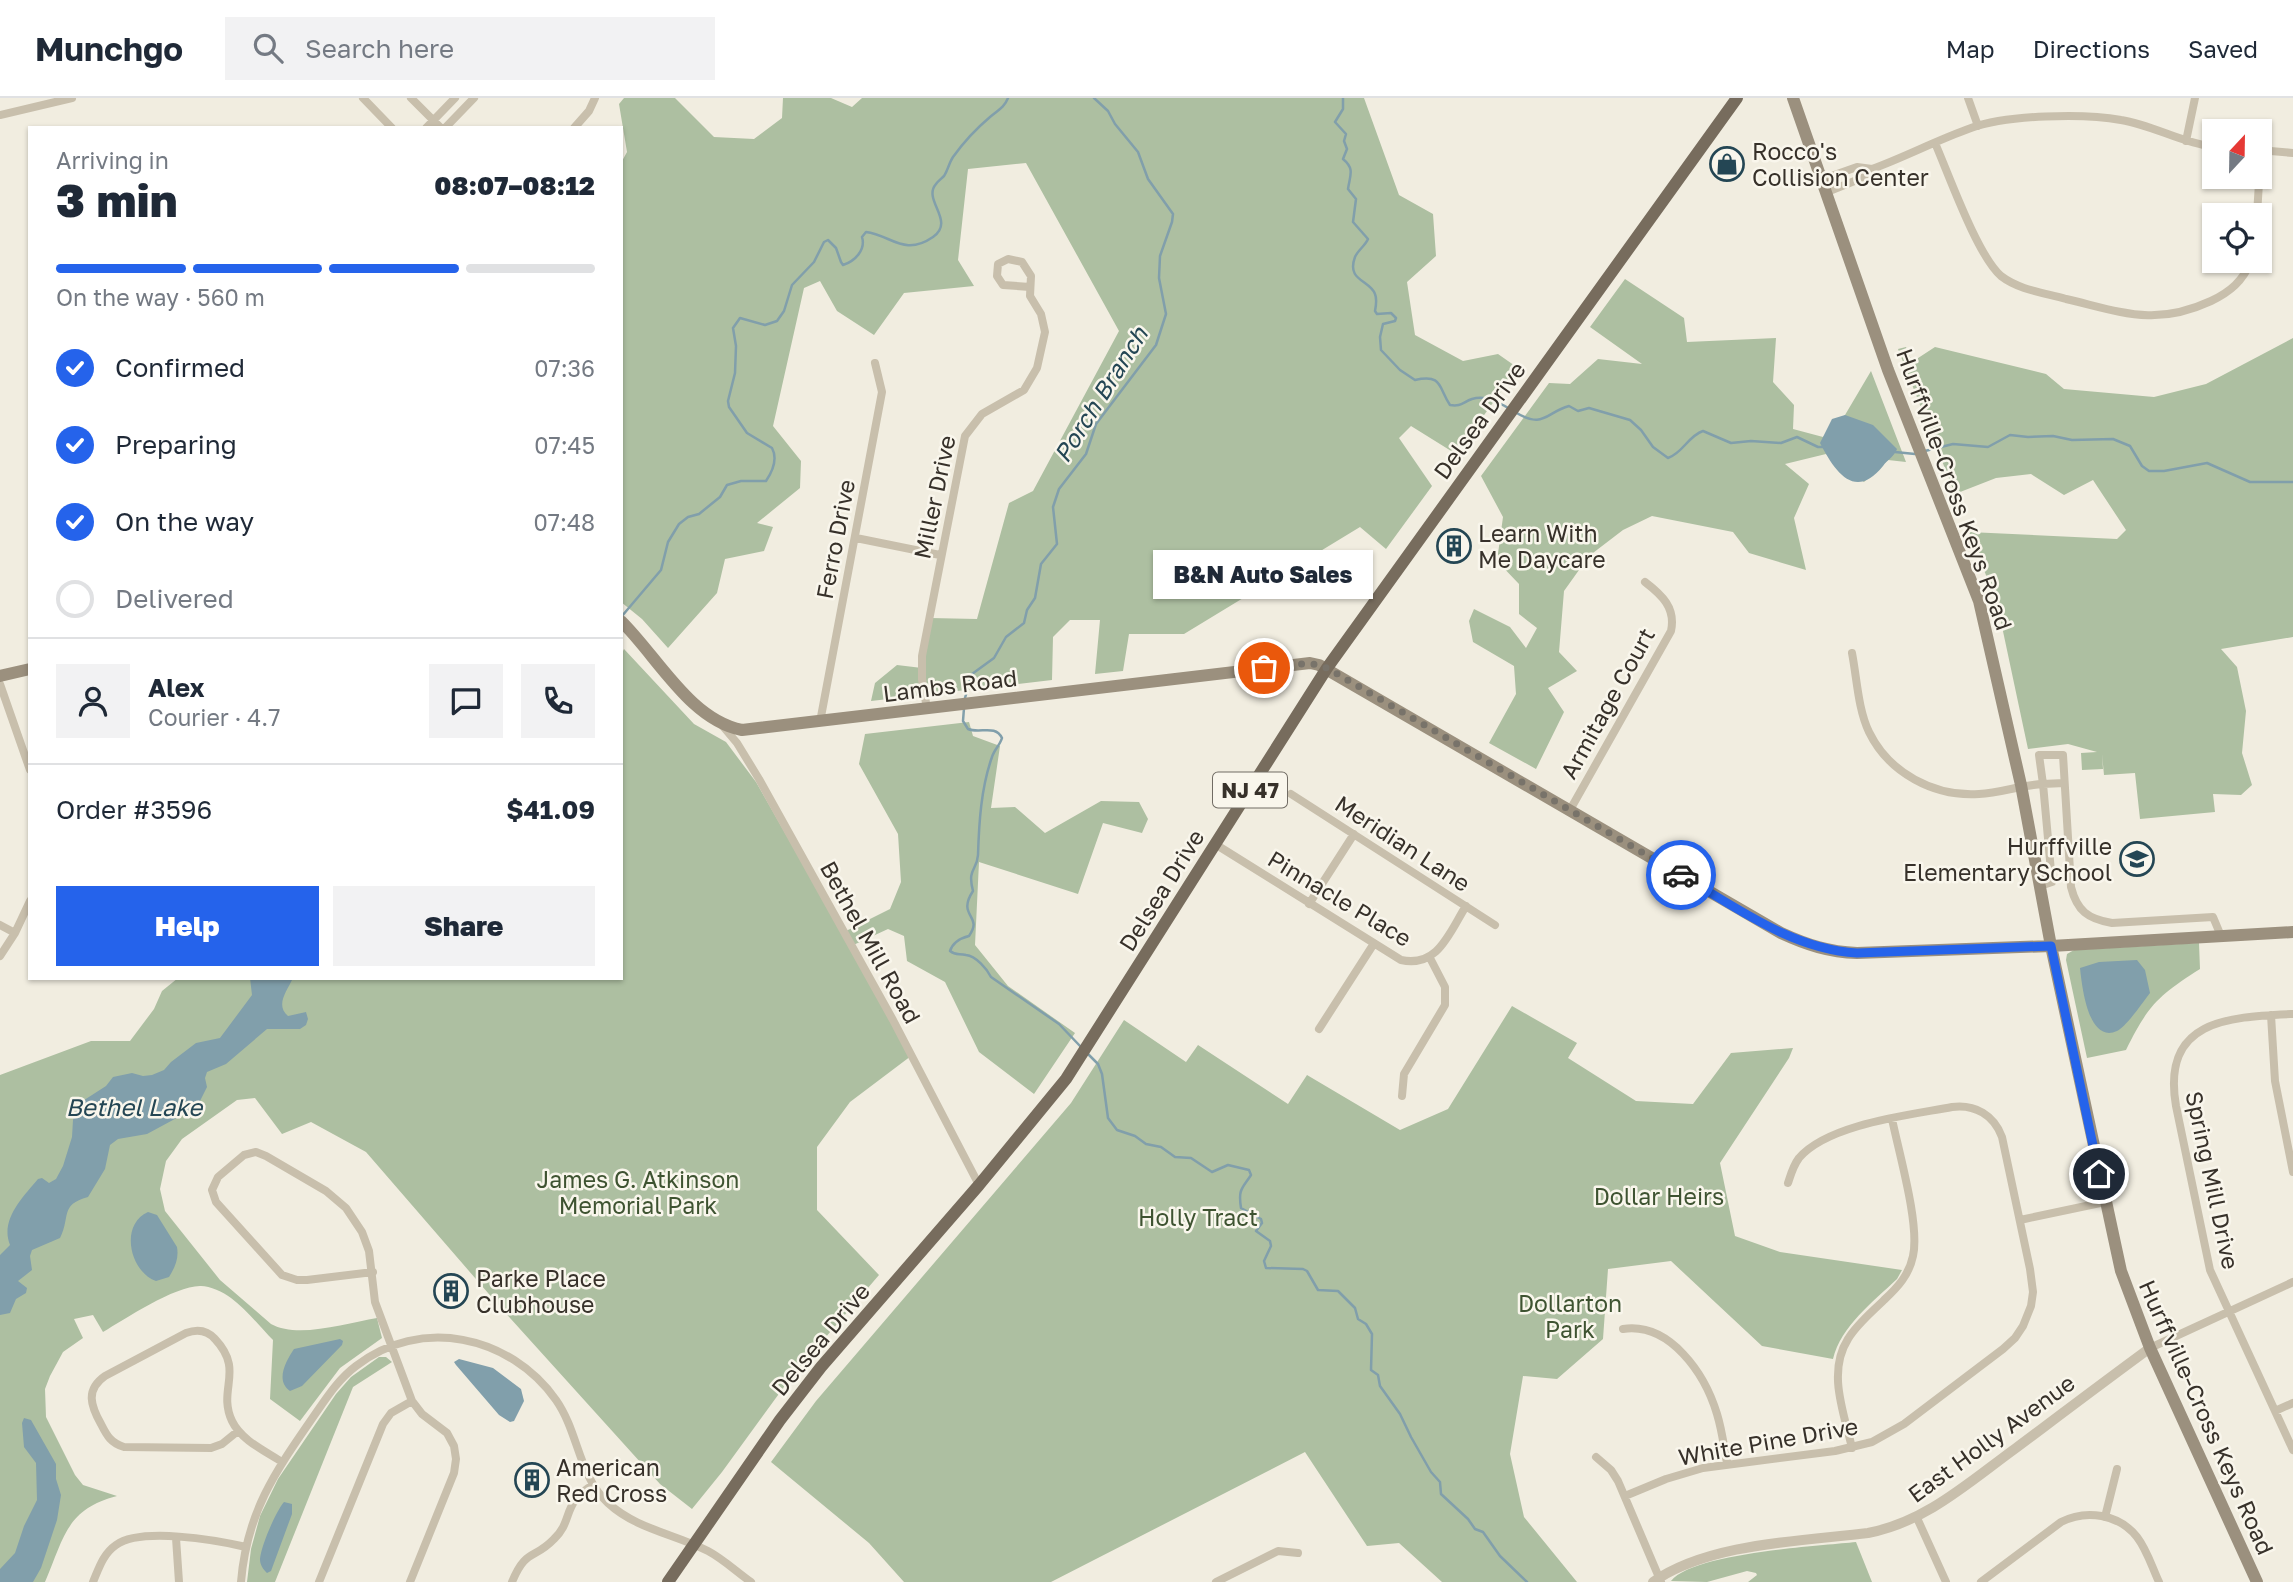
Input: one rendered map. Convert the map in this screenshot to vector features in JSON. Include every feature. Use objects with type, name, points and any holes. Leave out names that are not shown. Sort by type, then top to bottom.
[{"type":"main road","name":"Delsea Drive","points":[[668,1582],[780,1420],[821,1367],[979,1185],[1066,1079],[1327,668],[1737,98]]},
{"type":"main road","name":"Hurffville-Cross Keys Road","points":[[1793,98],[1888,370],[1979,601],[2046,884],[2051,946],[2123,1280],[2150,1348],[2257,1582]]},
{"type":"main road","name":"Lambs Road","points":[[623,623],[684,693],[721,724],[754,731],[1310,663],[1327,668]]},
{"type":"main road","points":[[1327,668],[1782,933],[1821,949],[1857,953],[2051,946],[2293,932]]},
{"type":"main road","points":[[0,676],[28,669]]},
{"type":"street","points":[[0,115],[72,98]]},
{"type":"street","points":[[363,98],[390,126]]},
{"type":"street","points":[[411,98],[440,126]]},
{"type":"street","points":[[428,126],[456,98]]},
{"type":"street","points":[[445,126],[474,98]]},
{"type":"street","points":[[576,126],[589,111],[595,98]]},
{"type":"street","points":[[1968,98],[1978,126]]},
{"type":"street","points":[[2186,141],[2195,98]]},
{"type":"street","points":[[1825,186],[1862,178],[1872,169],[1978,126],[2024,118],[2113,118],[2202,144]]},
{"type":"street","points":[[1935,143],[1987,258],[2001,275],[2021,287],[2131,314],[2157,317],[2185,312],[2222,295],[2240,281],[2244,273]]},
{"type":"street","points":[[2272,151],[2293,153]]},
{"type":"street","points":[[1825,186],[1857,167],[1872,169]]},
{"type":"street","name":"Miller Drive","points":[[928,709],[922,679],[922,656],[965,436],[982,414],[1024,390],[1037,368],[1045,332],[1041,314],[1030,296],[1031,276],[1022,262],[1008,259],[998,264],[997,276],[1003,285],[1030,287]]},
{"type":"street","name":"Ferro Drive","points":[[820,722],[882,392],[875,363]]},
{"type":"street","points":[[856,538],[940,555]]},
{"type":"street","name":"Armitage Court","points":[[1570,810],[1671,631],[1672,613],[1659,593],[1645,582]]},
{"type":"street","points":[[1853,653],[1862,709],[1869,731],[1895,767],[1917,781],[1956,794],[1981,794],[2021,785],[2064,783]]},
{"type":"street","points":[[0,684],[28,764]]},
{"type":"street","name":"Bethel Mill Road","points":[[721,724],[760,779],[893,1020],[979,1185]]},
{"type":"street","points":[[2071,887],[2046,884],[2043,784],[2039,755],[2063,755],[2071,887],[2074,901],[2080,909],[2097,921],[2112,923],[2213,917],[2221,936]]},
{"type":"street","name":"Meridian Lane","points":[[1291,794],[1495,925]]},
{"type":"street","points":[[1309,904],[1354,834]]},
{"type":"street","name":"Pinnacle Place","points":[[1215,844],[1373,945],[1404,961],[1423,961],[1430,958],[1439,949],[1466,906]]},
{"type":"street","points":[[0,956],[28,905]]},
{"type":"street","points":[[0,925],[15,933]]},
{"type":"street","points":[[1319,1029],[1373,945]]},
{"type":"street","points":[[1402,1096],[1404,1074],[1445,1005],[1445,987],[1430,958]]},
{"type":"street","name":"Spring Mill Drive","points":[[2293,1014],[2233,1018],[2207,1026],[2184,1048],[2174,1072],[2176,1106],[2205,1254],[2213,1277],[2293,1450]]},
{"type":"street","points":[[2270,1015],[2274,1081],[2289,1134],[2293,1172]]},
{"type":"street","name":"White Pine Drive","points":[[1625,1496],[1678,1475],[1727,1463],[1852,1448],[1872,1442],[1895,1430],[2015,1338],[2029,1313],[2033,1292],[2003,1137],[1985,1113],[1976,1108],[1959,1106],[1848,1129],[1817,1143],[1795,1164],[1788,1183]]},
{"type":"street","points":[[1852,1448],[1838,1388],[1840,1357],[1851,1334],[1904,1278],[1914,1253],[1913,1220],[1892,1119]]},
{"type":"street","points":[[373,1272],[302,1281],[282,1275],[216,1202],[212,1190],[216,1180],[247,1154],[256,1152],[326,1191],[346,1208],[362,1232],[371,1256],[373,1272],[374,1298],[412,1401],[422,1414],[447,1433],[454,1446],[456,1459],[454,1474],[410,1582]]},
{"type":"street","points":[[2020,1220],[2105,1202]]},
{"type":"street","name":"East Holly Avenue","points":[[1658,1581],[1698,1560],[1725,1552],[1885,1530],[1917,1518],[2150,1348],[2293,1282]]},
{"type":"street","points":[[1623,1329],[1646,1329],[1660,1336],[1693,1367],[1707,1389],[1716,1411],[1727,1463]]},
{"type":"street","points":[[238,1431],[222,1444],[211,1448],[124,1447],[107,1436],[93,1409],[91,1394],[96,1384],[107,1375],[186,1333],[203,1331],[213,1336],[228,1355],[228,1407],[231,1420],[238,1431],[282,1462]]},
{"type":"street","points":[[241,1582],[246,1547],[260,1500],[282,1462],[341,1380],[366,1359],[392,1346],[423,1338],[450,1337],[482,1344],[516,1361],[538,1379],[558,1404],[569,1425],[585,1474],[605,1500],[626,1517],[719,1558],[751,1582]]},
{"type":"street","points":[[319,1582],[383,1424],[395,1410],[412,1401]]},
{"type":"street","points":[[2275,1411],[2293,1403]]},
{"type":"street","points":[[1596,1457],[1611,1469],[1625,1496],[1658,1581]]},
{"type":"street","points":[[2105,1517],[2117,1469]]},
{"type":"street","points":[[512,1582],[524,1559],[554,1539],[574,1499],[593,1485]]},
{"type":"street","points":[[1981,1582],[2065,1520],[2080,1516],[2105,1517],[2122,1524],[2137,1537],[2159,1582]]},
{"type":"street","points":[[1917,1518],[1946,1582]]},
{"type":"street","points":[[93,1582],[105,1555],[122,1541],[135,1538],[204,1538],[246,1547]]},
{"type":"street","points":[[176,1538],[179,1582]]},
{"type":"street","points":[[1216,1582],[1279,1551],[1297,1553]]},
{"type":"green space","points":[[624,98],[675,98],[714,137],[754,139],[782,118],[783,98],[831,98],[852,107],[862,98],[1364,98],[1399,195],[1433,214],[1436,256],[1407,282],[1415,335],[1463,361],[1498,354],[1518,368],[1456,454],[1411,426],[1399,438],[1432,486],[1386,549],[1360,527],[1184,634],[1129,634],[1123,671],[1095,674],[1100,620],[1070,620],[1053,637],[1052,680],[871,701],[875,683],[897,665],[922,668],[930,618],[977,619],[1009,503],[1033,491],[1119,331],[1026,163],[968,169],[958,260],[974,286],[904,293],[874,335],[837,311],[820,281],[804,288],[773,426],[801,461],[800,488],[757,523],[773,527],[764,551],[725,559],[717,593],[668,648],[642,619],[623,604],[623,159],[627,152],[619,104]]},
{"type":"green space","points":[[1625,279],[1684,318],[1687,342],[1776,338],[1773,382],[1794,405],[1793,429],[1823,437],[1845,415],[1871,371],[1906,462],[1888,460],[1864,482],[1826,454],[1785,464],[1809,484],[1794,518],[1806,570],[1749,553],[1733,532],[1652,516],[1623,530],[1589,556],[1564,591],[1559,652],[1577,671],[1548,688],[1564,712],[1536,769],[1489,743],[1516,694],[1514,666],[1473,642],[1469,621],[1474,609],[1510,627],[1526,648],[1537,628],[1519,614],[1519,584],[1497,561],[1503,517],[1481,476],[1549,383],[1570,384],[1598,359],[1642,364],[1590,327]]},
{"type":"green space","points":[[2293,338],[2293,637],[2221,649],[2237,667],[2246,711],[2242,753],[2252,785],[2241,795],[2213,794],[2215,812],[2140,819],[2135,773],[2104,775],[2102,754],[2103,769],[2082,770],[2081,753],[2097,752],[2068,744],[2028,749],[1997,603],[1969,532],[2117,539],[2126,530],[2093,480],[2064,495],[2031,474],[1996,478],[1955,494],[1898,349],[1906,347],[1912,362],[1935,347],[2046,374],[2064,389],[2154,397],[2206,384]]},
{"type":"green space","name":"James G. Atkinson Memorial Park","points":[[624,649],[694,724],[726,742],[756,782],[842,933],[890,909],[901,882],[898,834],[859,764],[865,734],[969,722],[973,736],[1000,746],[991,808],[1015,807],[1045,833],[1101,801],[1139,802],[1148,819],[1142,833],[1103,823],[1078,894],[979,862],[975,945],[1008,986],[1075,1033],[1034,1094],[979,1052],[945,982],[907,961],[904,936],[888,929],[849,947],[911,1056],[850,1102],[817,1147],[817,1210],[879,1275],[789,1380],[692,1509],[660,1484],[501,1308],[366,1152],[311,1122],[282,1134],[255,1098],[237,1100],[182,1139],[166,1161],[160,1189],[165,1211],[220,1280],[271,1324],[282,1328],[308,1330],[377,1318],[382,1338],[340,1368],[300,1421],[270,1399],[273,1340],[237,1302],[216,1290],[201,1286],[178,1291],[103,1332],[93,1315],[74,1319],[83,1338],[63,1352],[50,1376],[45,1389],[46,1417],[75,1475],[83,1485],[117,1496],[100,1502],[77,1517],[63,1539],[45,1582],[0,1582],[0,1075],[91,1041],[130,1041],[154,1009],[162,991],[176,980],[623,980]]},
{"type":"green space","points":[[2199,943],[2200,969],[2156,1002],[2141,1022],[2126,1050],[2087,1058],[2066,960],[2067,954],[2074,950]]},
{"type":"green space","points":[[1512,1006],[1577,1043],[1568,1058],[1636,1101],[1693,1104],[1731,1053],[1793,1048],[1720,1163],[1735,1236],[1780,1252],[1902,1270],[1897,1279],[1850,1325],[1833,1359],[1762,1346],[1671,1261],[1608,1269],[1603,1339],[1557,1379],[1523,1376],[1510,1454],[1524,1517],[1577,1582],[1442,1582],[1399,1543],[1367,1546],[1305,1452],[1051,1582],[904,1582],[869,1543],[771,1462],[816,1401],[1071,1103],[1124,1020],[1186,1062],[1198,1045],[1288,1104],[1307,1075],[1400,1130],[1448,1109]]},
{"type":"green space","points":[[379,1357],[386,1357],[392,1362],[353,1387],[275,1582],[247,1582],[251,1549],[260,1516],[278,1479],[336,1394],[351,1377]]},
{"type":"green space","points":[[1856,1542],[1872,1582],[1748,1582],[1757,1575],[1747,1571],[1707,1582],[1671,1581],[1684,1571],[1729,1557]]},
{"type":"water","points":[[1845,415],[1873,425],[1897,449],[1873,476],[1863,481],[1855,482],[1839,472],[1820,443],[1832,419]]},
{"type":"water","points":[[2137,960],[2145,970],[2150,993],[2120,1029],[2107,1033],[2099,1029],[2088,1011],[2080,968],[2099,962]]},
{"type":"water","name":"Bethel Lake","points":[[250,980],[292,980],[283,998],[282,1007],[288,1016],[306,1012],[306,1025],[300,1029],[267,1029],[226,1064],[207,1072],[207,1087],[197,1107],[147,1134],[118,1139],[110,1145],[105,1169],[88,1197],[69,1208],[60,1238],[32,1250],[32,1270],[18,1281],[27,1288],[26,1293],[16,1299],[10,1313],[0,1315],[0,1255],[10,1245],[10,1218],[38,1179],[42,1178],[49,1183],[56,1179],[72,1137],[78,1104],[106,1086],[113,1077],[132,1073],[152,1075],[164,1070],[196,1043],[220,1038],[252,995]]},
{"type":"water","points":[[148,1212],[157,1215],[177,1247],[176,1263],[169,1277],[156,1281],[140,1268],[131,1248],[133,1227],[139,1218]]},
{"type":"water","points":[[340,1339],[343,1341],[342,1345],[302,1386],[290,1391],[286,1387],[283,1371],[294,1349]]},
{"type":"water","points":[[459,1359],[493,1368],[521,1389],[524,1401],[514,1421],[510,1422],[499,1415],[456,1365],[454,1362]]},
{"type":"water","points":[[24,1418],[31,1420],[56,1464],[56,1479],[61,1495],[57,1520],[41,1568],[33,1582],[0,1582],[0,1569],[15,1553],[37,1500],[36,1463],[24,1447]]},
{"type":"water","points":[[284,1502],[292,1504],[292,1514],[271,1571],[267,1573],[261,1563],[261,1553],[273,1521]]},
{"type":"waterway","points":[[623,615],[661,570],[668,542],[679,524],[688,517],[699,514],[720,497],[727,485],[741,481],[766,481],[772,470],[772,448],[747,433],[729,407],[735,373],[736,346],[733,328],[740,318],[765,325],[777,321],[784,311],[792,285],[814,262],[824,242],[828,240],[836,248],[843,265],[858,254],[866,232],[906,245],[923,243],[933,237],[941,224],[933,197],[936,184],[944,176],[961,146],[1003,107],[1008,98]]},
{"type":"waterway","name":"Porch Branch","points":[[965,698],[972,674],[994,658],[1006,637],[1024,623],[1027,610],[1035,598],[1041,564],[1057,544],[1053,507],[1059,489],[1086,454],[1096,424],[1156,345],[1166,314],[1159,278],[1160,256],[1173,214],[1148,179],[1138,152],[1108,111],[1094,98]]},
{"type":"waterway","points":[[1343,98],[1343,109],[1335,122],[1346,134],[1344,141],[1347,149],[1343,159],[1350,169],[1348,189],[1356,199],[1353,222],[1368,239],[1355,257],[1354,271],[1375,294],[1377,314],[1391,313],[1396,318],[1395,321],[1383,324],[1381,350],[1400,370],[1415,380],[1435,381],[1450,405],[1482,398],[1510,409]]},
{"type":"waterway","points":[[1515,412],[1532,420],[1539,420],[1569,406],[1578,411],[1589,408],[1630,420],[1653,447],[1668,458],[1703,431],[1731,443],[1781,443],[1797,437],[1818,447],[1825,447]]},
{"type":"waterway","points":[[1925,451],[1953,444],[1988,447],[2010,435],[2053,436],[2072,440],[2113,439],[2130,446],[2142,466],[2149,471],[2207,463],[2250,482],[2293,482]]},
{"type":"waterway","points":[[1895,452],[1915,454]]},
{"type":"waterway","name":"Porch Branch","points":[[964,708],[963,721],[968,729],[995,731],[1002,738],[992,757],[983,793],[978,855],[971,878],[973,891],[967,906],[974,924],[973,929],[969,936],[958,941],[950,951],[977,960],[991,977],[1059,1024],[1081,1047]]},
{"type":"waterway","name":"Porch Branch","points":[[1088,1054],[1098,1064],[1102,1074],[1108,1118],[1117,1130],[1135,1136],[1146,1144],[1161,1147],[1175,1157],[1191,1158],[1212,1172],[1228,1165],[1249,1170],[1251,1175],[1240,1193],[1241,1208],[1261,1219],[1262,1223],[1256,1231],[1270,1241],[1271,1246],[1264,1261],[1266,1268],[1303,1269],[1318,1290],[1338,1291],[1355,1308],[1358,1319],[1366,1324],[1372,1334],[1371,1370],[1378,1375],[1380,1386],[1400,1414],[1431,1472],[1440,1482],[1441,1494],[1475,1529],[1483,1532],[1500,1556],[1527,1582]]},
{"type":"way so far","points":[[1264,668],[1310,663],[1327,668],[1681,875]]},
{"type":"place","name":"Rocco's Collision Center","points":[[1727,164]]},
{"type":"place","name":"Learn With Me Daycare","points":[[1454,546]]},
{"type":"place","name":"B&N Auto Sales","points":[[1264,668]]},
{"type":"place","name":"Hurffville Elementary School","points":[[2137,859]]},
{"type":"place","name":"Parke Place Clubhouse","points":[[451,1291]]},
{"type":"place","name":"American Red Cross","points":[[532,1480]]},
{"type":"route","points":[[1681,875],[1782,933],[1804,944],[1834,952],[2051,946],[2099,1174]]},
{"type":"park label","name":"Dollar Heirs","points":[[1659,1196]]},
{"type":"park label","name":"Holly Tract","points":[[1198,1217]]},
{"type":"park label","name":"Dollarton Park","points":[[1570,1316]]}]
